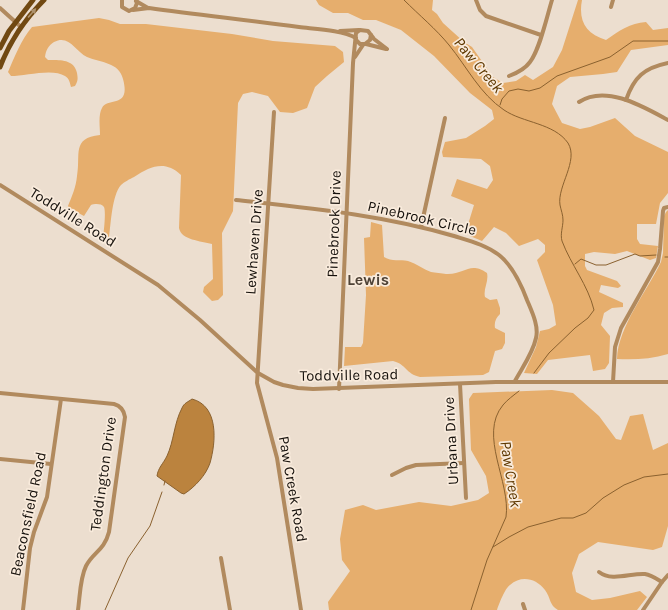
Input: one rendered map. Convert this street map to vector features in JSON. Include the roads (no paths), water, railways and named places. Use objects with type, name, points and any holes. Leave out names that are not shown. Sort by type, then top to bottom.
[{"type":"main road","points":[[0,48],[9,31],[33,0]]},
{"type":"main road","points":[[0,67],[6,52],[21,27],[44,0]]},
{"type":"street","points":[[476,0],[480,10],[486,16],[541,35]]},
{"type":"street","points":[[510,76],[521,70],[530,62],[536,50],[552,0]]},
{"type":"street","points":[[611,7],[613,0]]},
{"type":"street","points":[[121,1],[122,8],[126,11],[148,8],[334,31],[351,35],[358,43],[387,49],[365,30],[334,31]]},
{"type":"street","points":[[133,10],[136,6],[136,1],[148,8]]},
{"type":"street","points":[[0,8],[21,27]]},
{"type":"street","points":[[356,39],[356,33],[360,30]]},
{"type":"street","points":[[354,59],[364,45],[370,40],[370,35]]},
{"type":"street","name":"Pinebrook Drive","points":[[339,389],[356,39]]},
{"type":"street","points":[[626,100],[632,84],[640,75],[651,68],[668,64]]},
{"type":"street","points":[[579,102],[595,96],[609,96],[626,100],[646,108],[668,120]]},
{"type":"street","name":"Lewhaven Drive","points":[[258,373],[274,112]]},
{"type":"street","points":[[421,227],[445,118]]},
{"type":"street","name":"Toddville Road","points":[[0,185],[158,285],[192,312],[258,373],[274,382],[293,388],[339,389],[515,382],[668,382]]},
{"type":"street","name":"Pinebrook Circle","points":[[236,200],[391,221],[421,227],[474,242],[493,251],[505,260],[517,278],[534,317],[537,332],[536,341],[515,382]]},
{"type":"street","points":[[613,382],[617,339],[621,328],[658,262],[662,211],[668,206]]},
{"type":"street","name":"Paw Creek Road","points":[[258,373],[258,386],[277,458],[301,610]]},
{"type":"street","name":"Urbana Drive","points":[[460,384],[466,498]]},
{"type":"street","name":"Teddington Drive","points":[[0,393],[114,404],[122,408],[126,417],[109,532],[103,547],[86,567],[83,576],[78,610]]},
{"type":"street","name":"Beaconsfield Road","points":[[23,610],[30,548],[34,532],[45,503],[61,399]]},
{"type":"street","points":[[0,458],[52,464]]},
{"type":"street","points":[[392,475],[416,465],[464,463]]},
{"type":"street","points":[[221,558],[230,610]]},
{"type":"street","points":[[599,572],[602,575],[613,577],[645,574],[662,582]]},
{"type":"street","points":[[643,610],[668,575]]},
{"type":"street","points":[[523,604],[524,610]]},
{"type":"waterway","name":"Paw Creek","points":[[404,0],[444,39],[456,53],[474,80],[495,104],[520,118],[555,131],[568,143],[571,150],[570,166],[560,198],[563,220],[561,238],[588,292],[594,310],[588,318],[575,328],[549,353],[534,373]]},
{"type":"waterway","points":[[500,105],[502,99],[509,91],[518,89],[529,91],[540,88],[557,76],[610,57],[633,41],[668,41]]},
{"type":"waterway","points":[[575,264],[581,259],[596,265],[606,265],[635,254],[640,256],[656,255]]},
{"type":"waterway","name":"Paw Creek","points":[[471,610],[487,560],[506,517],[504,489],[494,444],[496,417],[503,405],[519,391]]},
{"type":"waterway","points":[[493,547],[528,527],[561,518],[573,518],[586,513],[603,498],[624,485],[644,477],[668,474]]},
{"type":"waterway","points":[[164,485],[165,481]]},
{"type":"waterway","points":[[105,610],[128,558],[150,526],[162,492]]},
{"type":"district","name":"Lewis","points":[[368,279]]}]
